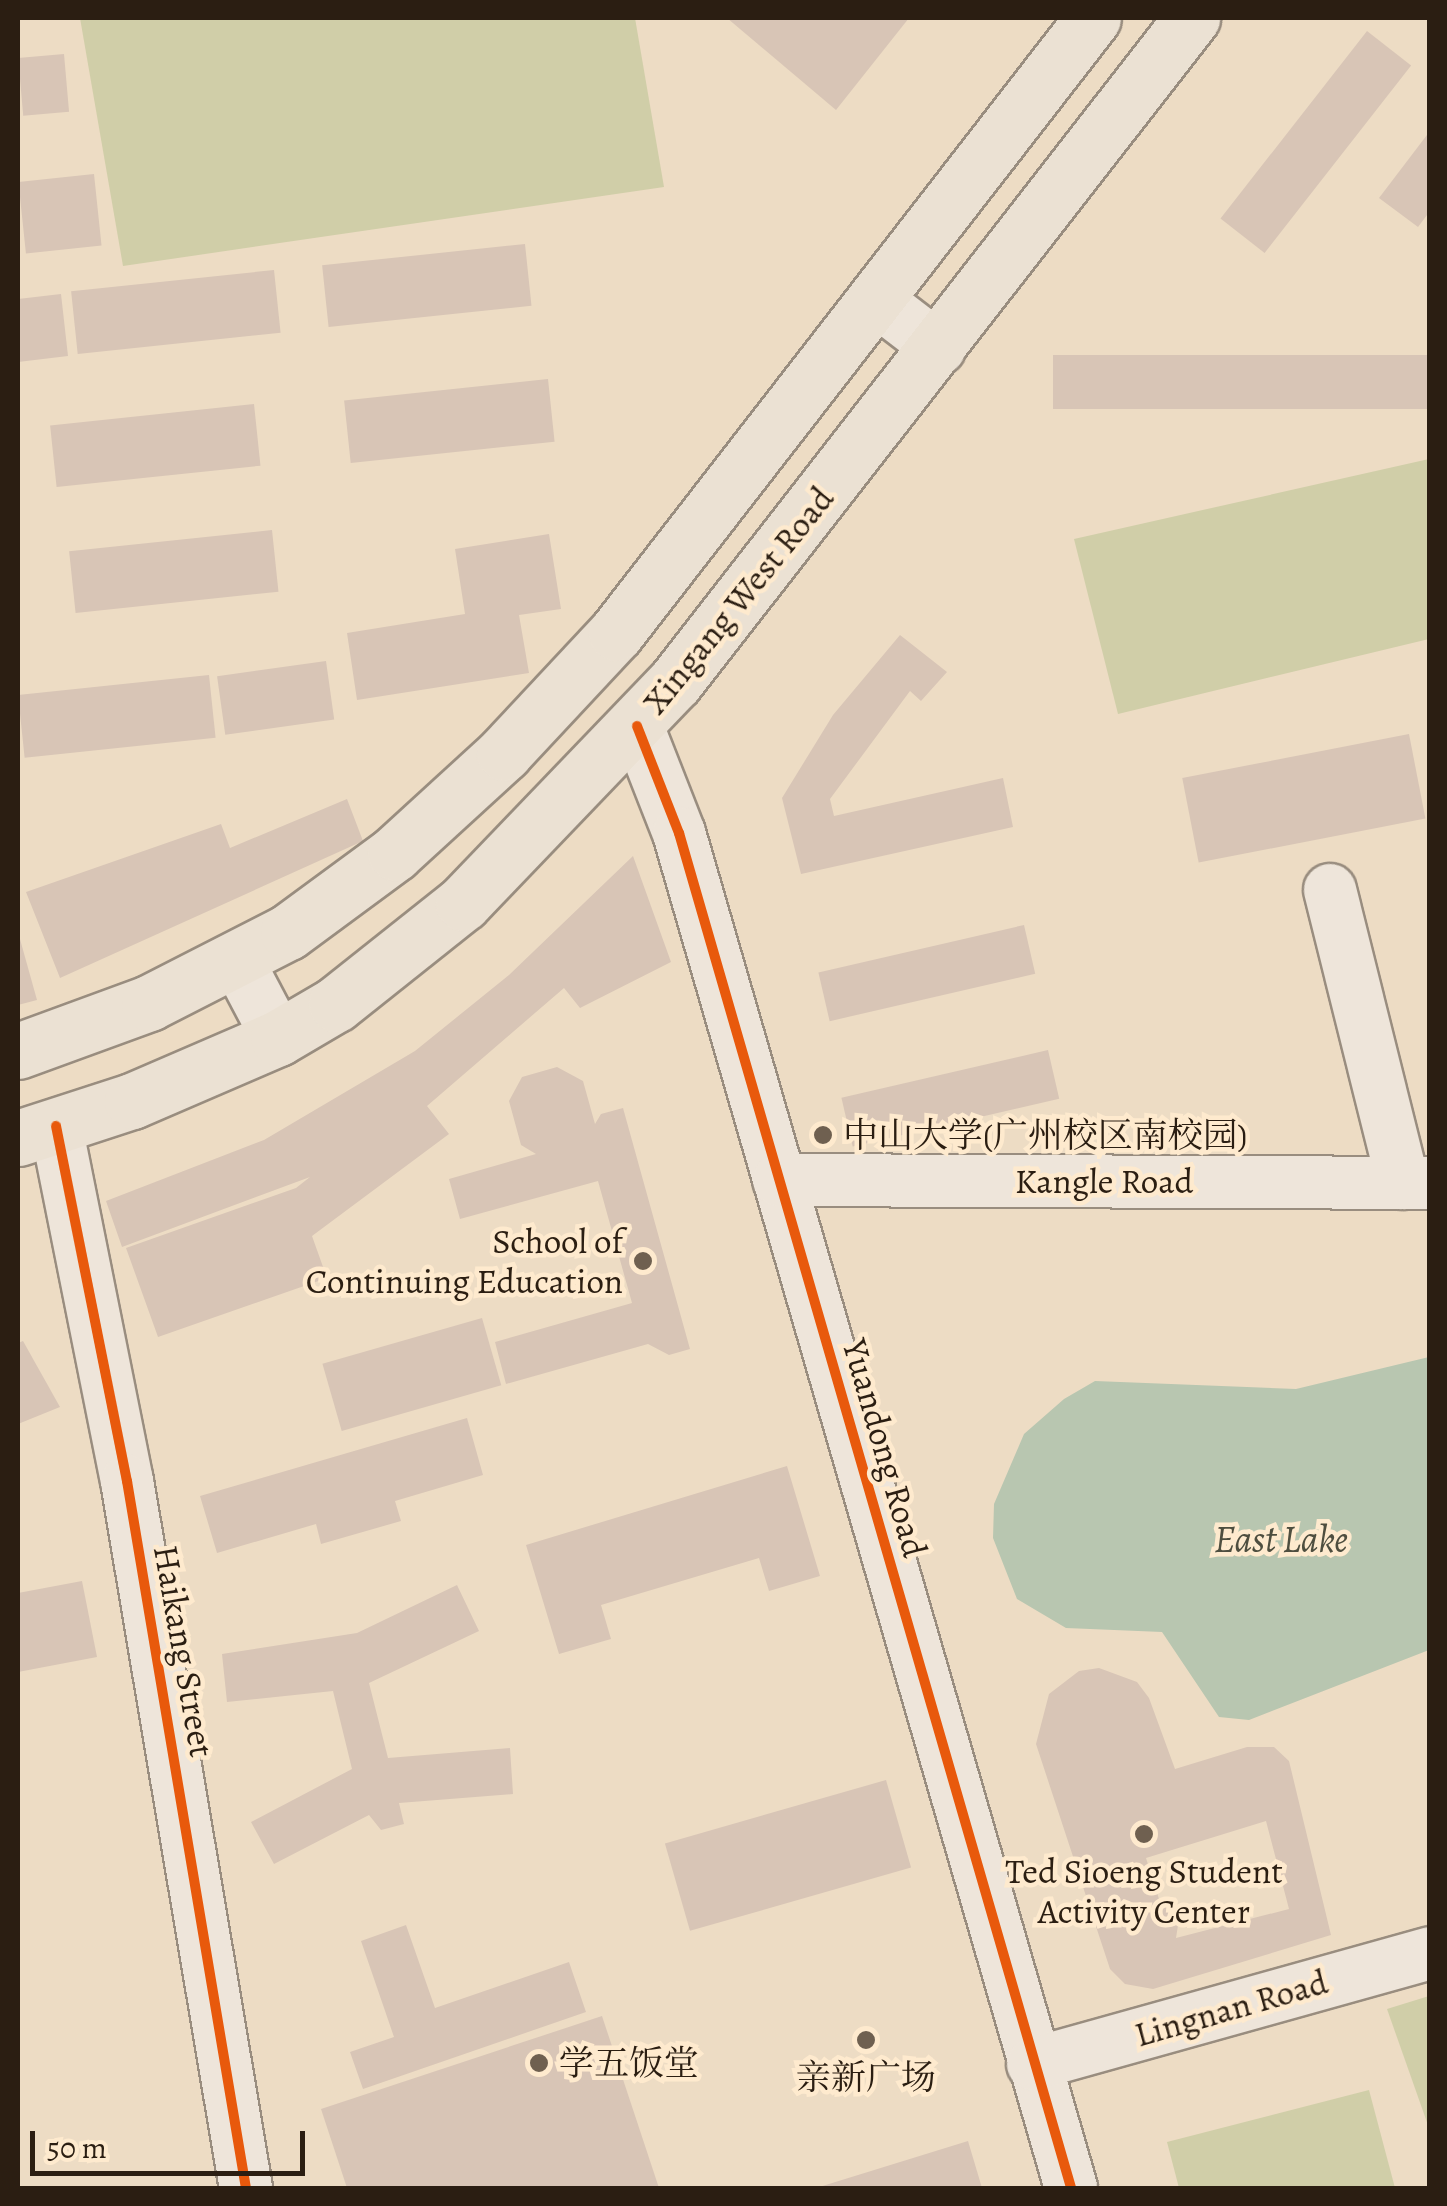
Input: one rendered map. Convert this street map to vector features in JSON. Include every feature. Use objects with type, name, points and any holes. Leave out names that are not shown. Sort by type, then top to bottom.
[{"type":"main road","name":"Xingang West Road","points":[[18,1051],[238,962],[395,853],[562,695],[879,302],[1094,18]]},
{"type":"main road","name":"Xingang West Road","points":[[37,1132],[278,1038],[336,1004],[463,903],[637,726],[939,348],[1192,18]]},
{"type":"street","points":[[879,302],[939,348]]},
{"type":"street","name":"Yuandong Road","points":[[637,726],[679,832],[1071,2188]]},
{"type":"street","points":[[1330,890],[1416,1182]]},
{"type":"street","points":[[238,962],[278,1038]]},
{"type":"street","name":"Haikang Street","points":[[37,1132],[127,1481],[246,2188]]},
{"type":"street","name":"Kangle Road","points":[[779,1180],[1416,1182]]},
{"type":"street","name":"Lingnan Road","points":[[1033,2064],[1430,1953]]},
{"type":"shaded area","points":[[80,18],[635,18],[664,187],[123,266]]},
{"type":"shaded area","points":[[1429,459],[1429,639],[1118,714],[1074,539]]},
{"type":"shaded area","points":[[1430,1996],[1429,2128],[1387,2009]]},
{"type":"shaded area","points":[[1369,2090],[1395,2188],[1179,2188],[1167,2142]]},
{"type":"water","name":"East Lake","points":[[1429,1357],[1429,1650],[1249,1720],[1219,1717],[1162,1632],[1066,1628],[1017,1599],[993,1538],[994,1504],[1024,1434],[1064,1399],[1095,1381],[1296,1389]]},
{"type":"building","points":[[727,18],[909,18],[836,110]]},
{"type":"building","points":[[1367,31],[1411,65],[1265,253],[1220,219]]},
{"type":"building","points":[[64,54],[69,112],[23,116],[18,58]]},
{"type":"building","points":[[1430,131],[1430,211],[1418,227],[1379,198]]},
{"type":"building","points":[[94,174],[102,246],[26,254],[18,182]]},
{"type":"building","points":[[525,244],[531,306],[329,327],[322,265]]},
{"type":"building","points":[[274,270],[281,333],[78,354],[71,291]]},
{"type":"building","points":[[61,294],[68,356],[18,362],[18,299]]},
{"type":"building","points":[[1053,355],[1430,355],[1430,409],[1053,409]]},
{"type":"building","points":[[548,379],[555,442],[351,463],[344,400]]},
{"type":"building","points":[[254,404],[260,466],[57,487],[50,425]]},
{"type":"building","points":[[272,530],[278,592],[76,613],[69,551]]},
{"type":"building","points":[[549,534],[561,609],[519,615],[529,673],[357,700],[347,633],[465,614],[455,549]]},
{"type":"building","points":[[900,635],[947,672],[921,701],[910,691],[830,799],[834,816],[1003,778],[1013,827],[801,874],[782,798],[833,715]]},
{"type":"building","points":[[326,661],[334,719],[225,735],[217,676]]},
{"type":"building","points":[[209,675],[216,738],[25,758],[18,695]]},
{"type":"building","points":[[1409,734],[1425,818],[1199,862],[1182,778]]},
{"type":"building","points":[[347,799],[363,841],[60,978],[26,892],[221,824],[230,848]]},
{"type":"building","points":[[633,856],[671,962],[580,1008],[564,988],[427,1106],[449,1134],[312,1236],[327,1278],[158,1337],[126,1248],[296,1188],[310,1177],[122,1247],[106,1201],[264,1140],[415,1051],[509,975]]},
{"type":"building","points":[[1024,925],[1035,974],[830,1021],[818,972]]},
{"type":"building","points":[[18,932],[37,1000],[18,1005]]},
{"type":"building","points":[[1048,1050],[1059,1099],[853,1146],[841,1098]]},
{"type":"building","name":"School of Continuing Education","points":[[557,1067],[583,1081],[595,1124],[601,1114],[623,1108],[690,1349],[669,1355],[648,1344],[506,1384],[495,1342],[632,1303],[598,1181],[460,1219],[449,1179],[536,1154],[521,1145],[509,1101],[522,1077]]},
{"type":"building","points":[[482,1318],[501,1385],[342,1431],[322,1364]]},
{"type":"building","points":[[23,1341],[60,1407],[18,1424],[18,1343]]},
{"type":"building","points":[[467,1418],[483,1475],[395,1501],[401,1521],[321,1544],[316,1524],[217,1553],[200,1496]]},
{"type":"building","points":[[787,1466],[820,1576],[769,1591],[759,1558],[601,1605],[611,1639],[559,1654],[526,1545]]},
{"type":"building","points":[[82,1581],[97,1657],[18,1672],[18,1593]]},
{"type":"building","points":[[457,1585],[479,1631],[369,1683],[388,1758],[510,1748],[513,1794],[399,1803],[404,1824],[381,1830],[369,1815],[274,1864],[251,1822],[352,1769],[333,1691],[227,1702],[222,1654],[357,1633]]},
{"type":"building","name":"Ted Sioeng Student Activity Center","points":[[1099,1668],[1137,1682],[1149,1698],[1175,1769],[1247,1747],[1274,1747],[1289,1761],[1331,1935],[1153,1989],[1125,1984],[1110,1969],[1036,1744],[1049,1694],[1079,1671]],"holes":[[[1266,1821],[1289,1909],[1176,1938],[1179,1919],[1159,1899],[1146,1858]]]},
{"type":"building","points":[[886,1780],[911,1867],[690,1931],[665,1843]]},
{"type":"building","points":[[406,1925],[435,2008],[569,1962],[586,2012],[363,2089],[350,2052],[394,2037],[361,1941]]},
{"type":"building","name":"学五饭堂","points":[[602,2016],[659,2188],[347,2188],[321,2109]]},
{"type":"building","points":[[968,2141],[982,2188],[816,2188]]},
{"type":"cycle path","points":[[637,726],[679,833],[1071,2188]]},
{"type":"cycle path","points":[[56,1126],[127,1481],[246,2188]]},
{"type":"place","name":"中山大学(广州校区南校园)","points":[[823,1135]]},
{"type":"place","name":"School of Continuing Education","points":[[643,1261]]},
{"type":"place","name":"Ted Sioeng Student Activity Center","points":[[1144,1834]]},
{"type":"place","name":"亲新广场","points":[[866,2040]]},
{"type":"place","name":"学五饭堂","points":[[539,2063]]}]
